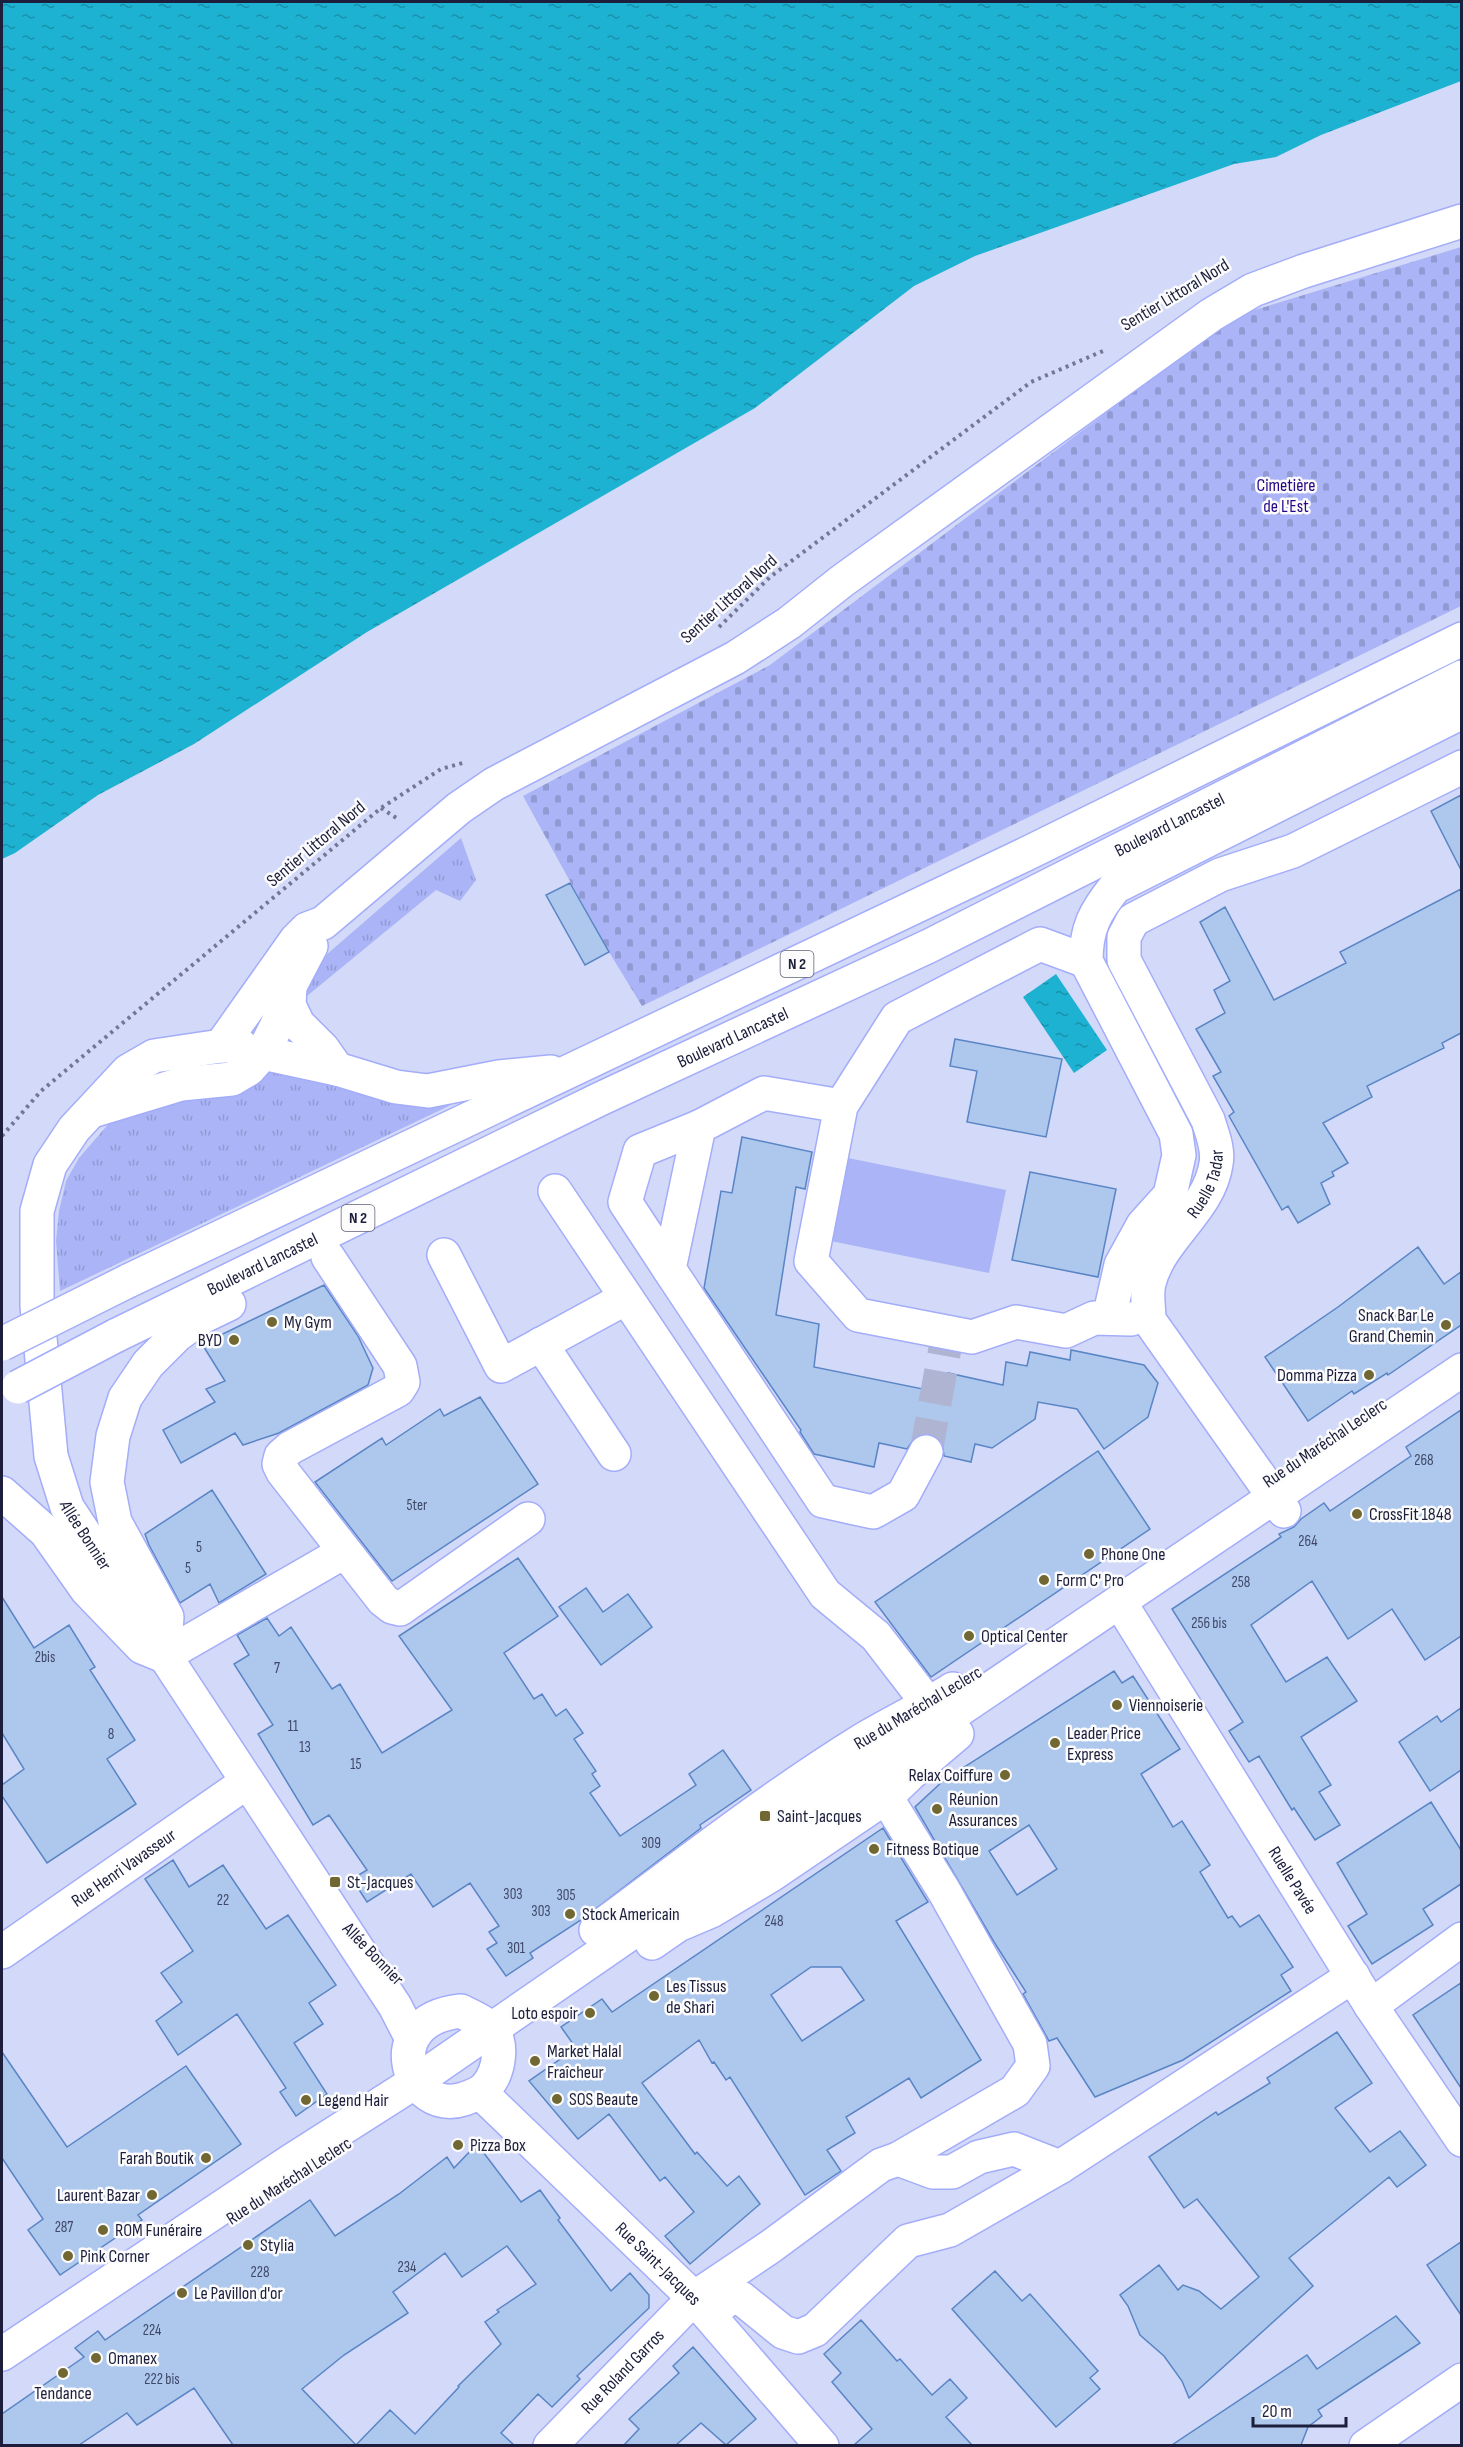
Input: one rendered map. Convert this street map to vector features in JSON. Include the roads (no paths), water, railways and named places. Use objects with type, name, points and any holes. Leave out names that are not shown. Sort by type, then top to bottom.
[{"type":"street","points":[[221,1046],[296,940],[308,929],[323,923],[459,808],[494,784],[735,658],[789,623],[842,581],[1211,315],[1253,290],[1304,271],[1461,221]]},
{"type":"street","name":"N 2","points":[[2,1344],[128,1281],[1026,854],[1461,639]]},
{"type":"street","name":"Boulevard Lancastel","points":[[10,1391],[115,1336],[600,1099],[928,946],[1461,677]]},
{"type":"street","points":[[1109,1318],[1121,1265],[1143,1225],[1170,1195],[1179,1155],[1176,1134],[1086,961],[1086,940],[1096,912],[1115,887],[1461,712]]},
{"type":"street","name":"Ruelle Tadar","points":[[1149,1320],[1148,1284],[1160,1256],[1209,1190],[1216,1164],[1215,1143],[1208,1120],[1124,960],[1124,937],[1133,920],[1220,875],[1293,851],[1461,767]]},
{"type":"street","points":[[90,1112],[181,1084],[232,1079],[249,1069],[263,1053],[277,1025],[290,986],[323,923]]},
{"type":"street","points":[[1086,961],[1040,944],[897,1018],[841,1106],[811,1261],[858,1315],[972,1337],[1016,1322],[1066,1331],[1094,1318],[1149,1320],[1274,1497]]},
{"type":"street","points":[[290,986],[289,1005],[298,1024],[323,1049],[337,1069]]},
{"type":"street","name":"Allée Bonnier","points":[[417,2069],[395,2006],[67,1507],[51,1456],[37,1306],[37,1211],[50,1166],[63,1143],[128,1071],[154,1056],[221,1046],[240,1046],[337,1069],[396,1087],[428,1091],[499,1077],[574,1070]]},
{"type":"street","points":[[841,1106],[764,1093],[699,1127],[640,1150],[626,1202],[823,1501],[873,1512],[903,1495],[926,1452]]},
{"type":"street","points":[[164,1656],[167,1617],[115,1522],[107,1482],[112,1436],[125,1398],[148,1364],[177,1335],[202,1317],[494,1175],[600,1099]]},
{"type":"street","points":[[669,1269],[699,1127]]},
{"type":"street","points":[[555,1191],[825,1594],[876,1636],[929,1705]]},
{"type":"street","points":[[444,1255],[501,1366],[626,1298]]},
{"type":"street","points":[[328,1257],[400,1366],[403,1382],[398,1390],[290,1448],[281,1456],[279,1464],[283,1472],[344,1552],[383,1600],[392,1607],[400,1609],[528,1519]]},
{"type":"street","points":[[541,1344],[614,1454]]},
{"type":"street","name":"Rue du Maréchal Leclerc","points":[[2,2374],[193,2244],[370,2128],[417,2069],[424,2023],[435,2016],[478,2026],[678,1925],[711,1911],[771,1875],[886,1797],[944,1743],[1129,1617],[1274,1497],[1461,1351]]},
{"type":"street","name":"Rue du Maréchal Leclerc","points":[[2,2354],[291,2161],[478,2026],[1461,1371]]},
{"type":"street","name":"Rue du Maréchal Leclerc","points":[[478,2026],[505,1998],[737,1826],[862,1741],[929,1705],[1274,1497],[1461,1391]]},
{"type":"street","points":[[2,1493],[46,1532],[87,1590],[142,1647],[164,1656]]},
{"type":"street","points":[[164,1656],[344,1552]]},
{"type":"street","name":"Ruelle Pavée","points":[[1129,1617],[1371,2006],[1461,2140]]},
{"type":"street","name":"Rue Henri Vavasseur","points":[[2,1952],[247,1782]]},
{"type":"street","points":[[702,2306],[771,2247],[881,2165],[898,2159],[1015,2091],[1033,2066],[1030,2044],[944,1891],[886,1797]]},
{"type":"street","name":"Allée Bonnier","points":[[332,1910],[403,1988],[478,2026]]},
{"type":"street","points":[[1371,2006],[1461,1939]]},
{"type":"street","points":[[702,2306],[730,2298],[741,2298],[783,2332],[798,2337],[815,2330],[908,2241],[950,2230],[1060,2167],[1353,1976]]},
{"type":"street","points":[[478,2026],[497,2070],[481,2093]]},
{"type":"street","name":"Rue du Maréchal Leclerc","points":[[417,2069],[445,2101],[459,2100],[481,2093]]},
{"type":"street","name":"Rue du Maréchal Leclerc","points":[[2,2338],[356,2104],[417,2069]]},
{"type":"street","name":"Rue Saint-Jacques","points":[[481,2093],[702,2306],[822,2445]]},
{"type":"street","points":[[898,2159],[933,2172],[952,2172],[979,2157],[1014,2149],[1060,2167]]},
{"type":"street","name":"Rue Roland Garros","points":[[550,2445],[702,2306]]},
{"type":"street","points":[[1366,2445],[1461,2380]]},
{"type":"water","points":[[2,2],[1461,2],[1461,81],[1321,135],[1276,157],[1234,164],[975,256],[914,286],[755,408],[367,632],[194,744],[98,795],[15,853],[2,859]]},
{"type":"water","points":[[1056,974],[1107,1050],[1074,1073],[1023,997]]},
{"type":"tunnel","points":[[926,1452],[948,1332]]},
{"type":"place","name":"My Gym","points":[[272,1322]]},
{"type":"place","name":"Snack Bar Le Grand Chemin","points":[[1446,1325]]},
{"type":"place","name":"BYD","points":[[234,1340]]},
{"type":"place","name":"Domma Pizza","points":[[1369,1375]]},
{"type":"place","name":"CrossFit 1848","points":[[1357,1514]]},
{"type":"place","name":"Phone One","points":[[1089,1554]]},
{"type":"place","name":"Form C' Pro","points":[[1044,1580]]},
{"type":"place","name":"Optical Center","points":[[969,1636]]},
{"type":"place","name":"Viennoiserie","points":[[1117,1705]]},
{"type":"place","name":"Leader Price Express","points":[[1055,1743]]},
{"type":"place","name":"Relax Coiffure","points":[[1005,1775]]},
{"type":"place","name":"Réunion Assurances","points":[[937,1809]]},
{"type":"place","name":"Saint-Jacques","points":[[765,1816]]},
{"type":"place","name":"Fitness Botique","points":[[874,1849]]},
{"type":"place","name":"St-Jacques","points":[[335,1882]]},
{"type":"place","name":"Stock Americain","points":[[570,1914]]},
{"type":"place","name":"Les Tissus de Shari","points":[[654,1996]]},
{"type":"place","name":"Loto espoir","points":[[590,2013]]},
{"type":"place","name":"Market Halal Fraîcheur","points":[[535,2061]]},
{"type":"place","name":"SOS Beaute","points":[[557,2099]]},
{"type":"place","name":"Legend Hair","points":[[306,2100]]},
{"type":"place","name":"Pizza Box","points":[[458,2145]]},
{"type":"place","name":"Farah Boutik","points":[[206,2158]]},
{"type":"place","name":"Laurent Bazar","points":[[152,2195]]},
{"type":"place","name":"ROM Funéraire","points":[[103,2230]]},
{"type":"place","name":"Stylia","points":[[248,2245]]},
{"type":"place","name":"Pink Corner","points":[[68,2256]]},
{"type":"place","name":"Le Pavillon d'or","points":[[182,2293]]},
{"type":"place","name":"Omanex","points":[[96,2358]]},
{"type":"place","name":"Tendance","points":[[63,2373]]},
{"type":"park label","name":"Cimetière de L'Est","points":[[1286,495]]}]
